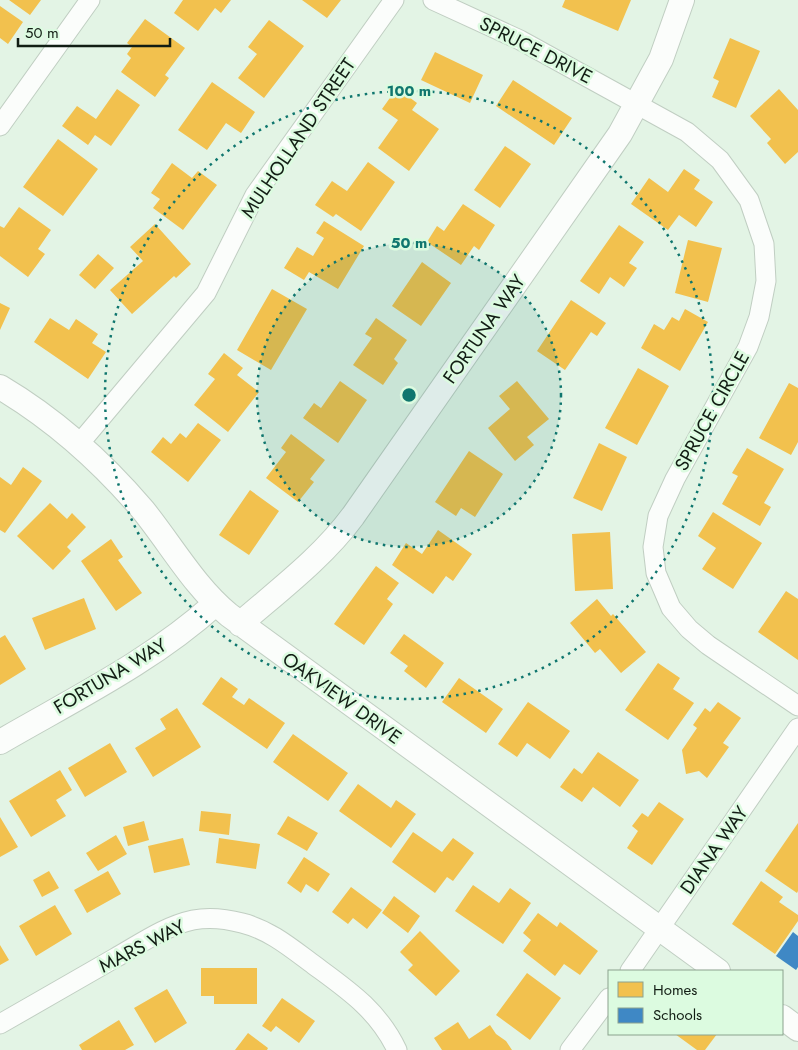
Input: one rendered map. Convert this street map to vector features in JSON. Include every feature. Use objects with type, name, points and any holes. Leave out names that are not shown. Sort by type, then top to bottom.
[{"type":"street","points":[[0,126],[90,0]]},
{"type":"street","name":"MULHOLLAND STREET","points":[[79,444],[206,293],[255,195],[394,0]]},
{"type":"street","name":"SPRUCE DRIVE","points":[[433,0],[520,40],[638,104]]},
{"type":"street","name":"FORTUNA WAY","points":[[240,624],[318,556],[343,530],[604,158],[638,104],[661,59],[682,0]]},
{"type":"street","name":"SPRUCE CIRCLE","points":[[638,104],[687,132],[720,160],[749,200],[764,244],[766,281],[759,317],[748,347],[675,479],[658,516],[653,547],[656,573],[671,608],[689,629],[708,645],[798,706]]},
{"type":"street","name":"OAKVIEW DRIVE","points":[[0,387],[32,407],[79,444],[108,472],[144,511],[194,580],[216,604],[240,624],[717,970]]},
{"type":"street","name":"FORTUNA WAY","points":[[0,742],[132,666],[192,625],[216,604]]},
{"type":"street","name":"DIANA WAY","points":[[631,970],[798,728]]},
{"type":"street","name":"MARS WAY","points":[[0,1024],[162,931],[194,920],[210,919],[241,922],[276,937],[359,999],[386,1030],[397,1050]]},
{"type":"street","points":[[570,1050],[608,999]]},
{"type":"street","points":[[783,1018],[798,1029]]},
{"type":"building: Homes","points":[[9,0],[41,0],[30,15]]},
{"type":"building: Homes","points":[[183,0],[231,0],[221,13],[215,8],[198,31],[174,13]]},
{"type":"building: Homes","points":[[302,0],[341,0],[327,18]]},
{"type":"building: Homes","points":[[565,0],[631,0],[618,31],[562,7]]},
{"type":"building: Homes","points":[[0,6],[23,22],[8,44],[0,38]]},
{"type":"building: Homes","points":[[145,19],[185,48],[165,75],[169,78],[155,97],[121,72],[131,58],[127,54],[132,47],[127,43]]},
{"type":"building: Homes","points":[[269,20],[304,46],[264,98],[238,78],[257,54],[248,47]]},
{"type":"building: Homes","points":[[730,38],[760,51],[736,108],[712,97],[719,81],[713,78]]},
{"type":"building: Homes","points":[[435,52],[483,75],[470,103],[421,80]]},
{"type":"building: Homes","points":[[513,80],[572,118],[554,145],[496,106]]},
{"type":"building: Homes","points":[[212,82],[255,112],[241,133],[226,123],[207,150],[178,130]]},
{"type":"building: Homes","points":[[397,88],[417,103],[412,110],[439,129],[409,171],[378,148],[398,120],[382,109]]},
{"type":"building: Homes","points":[[117,89],[140,105],[111,146],[95,135],[88,145],[62,126],[77,106],[96,119]]},
{"type":"building: Homes","points":[[779,89],[798,110],[798,152],[785,164],[767,143],[771,139],[750,116]]},
{"type":"building: Homes","points":[[58,139],[98,169],[63,216],[23,187]]},
{"type":"building: Homes","points":[[505,146],[531,164],[500,208],[474,190]]},
{"type":"building: Homes","points":[[368,162],[395,182],[361,231],[336,214],[333,217],[315,205],[332,181],[347,191]]},
{"type":"building: Homes","points":[[172,163],[192,178],[198,171],[217,185],[183,230],[153,208],[160,199],[151,193]]},
{"type":"building: Homes","points":[[684,169],[700,180],[694,189],[713,202],[696,227],[679,215],[668,230],[631,204],[649,178],[668,192]]},
{"type":"building: Homes","points":[[463,204],[495,225],[479,250],[474,246],[461,265],[427,242],[437,226],[444,231]]},
{"type":"building: Homes","points":[[19,207],[51,230],[38,249],[45,254],[28,277],[0,256],[0,226],[4,228]]},
{"type":"building: Homes","points":[[324,221],[364,246],[338,289],[309,272],[304,280],[284,268],[297,247],[313,256],[324,238],[316,233]]},
{"type":"building: Homes","points":[[155,224],[191,264],[176,278],[174,276],[132,314],[110,290],[143,261],[130,247]]},
{"type":"building: Homes","points":[[619,225],[644,242],[629,263],[637,268],[624,287],[610,277],[599,294],[580,281]]},
{"type":"building: Homes","points":[[688,240],[722,248],[708,302],[675,293]]},
{"type":"building: Homes","points":[[98,254],[114,268],[95,289],[79,275]]},
{"type":"building: Homes","points":[[422,262],[451,283],[421,326],[392,306]]},
{"type":"building: Homes","points":[[272,289],[307,309],[271,370],[237,350]]},
{"type":"building: Homes","points":[[571,300],[606,323],[597,336],[591,332],[565,370],[537,351]]},
{"type":"building: Homes","points":[[0,303],[10,308],[0,330]]},
{"type":"building: Homes","points":[[685,309],[708,322],[680,371],[641,348],[654,324],[664,330],[672,317],[679,321]]},
{"type":"building: Homes","points":[[50,318],[69,330],[76,319],[98,334],[92,343],[106,352],[88,379],[34,342]]},
{"type":"building: Homes","points":[[376,318],[407,340],[394,359],[398,363],[383,385],[353,365],[372,338],[365,334]]},
{"type":"building: Homes","points":[[224,353],[243,368],[237,375],[259,392],[228,432],[194,405],[215,379],[208,374]]},
{"type":"building: Homes","points":[[638,368],[669,386],[637,445],[605,428]]},
{"type":"building: Homes","points":[[340,381],[367,400],[338,443],[303,418],[314,403],[321,408]]},
{"type":"building: Homes","points":[[517,381],[549,419],[527,437],[534,445],[515,461],[488,428],[510,409],[499,396]]},
{"type":"building: Homes","points":[[789,383],[798,388],[798,442],[791,455],[759,438]]},
{"type":"building: Homes","points":[[198,423],[221,440],[188,482],[151,452],[163,437],[171,444],[180,433],[186,438]]},
{"type":"building: Homes","points":[[291,434],[325,460],[310,479],[314,482],[298,502],[266,478],[286,452],[281,448]]},
{"type":"building: Homes","points":[[599,443],[627,457],[602,511],[573,498]]},
{"type":"building: Homes","points":[[747,448],[784,469],[764,503],[771,507],[760,526],[722,504],[738,476],[732,473]]},
{"type":"building: Homes","points":[[469,451],[503,474],[475,517],[461,508],[456,516],[435,502]]},
{"type":"building: Homes","points":[[23,467],[42,481],[5,533],[0,530],[0,477],[11,485]]},
{"type":"building: Homes","points":[[250,490],[279,511],[249,555],[219,535]]},
{"type":"building: Homes","points":[[50,503],[67,519],[72,513],[86,527],[67,547],[71,551],[53,570],[17,536]]},
{"type":"building: Homes","points":[[713,512],[762,543],[733,589],[702,569],[716,548],[698,536]]},
{"type":"building: Homes","points":[[438,530],[472,554],[453,581],[446,576],[433,594],[392,565],[406,543],[422,554]]},
{"type":"building: Homes","points":[[610,532],[613,589],[575,591],[572,534]]},
{"type":"building: Homes","points":[[111,539],[123,557],[118,560],[142,593],[116,611],[81,561]]},
{"type":"building: Homes","points":[[376,566],[399,583],[387,599],[393,604],[364,645],[334,624]]},
{"type":"building: Homes","points":[[786,591],[798,599],[798,660],[758,632]]},
{"type":"building: Homes","points":[[84,598],[96,629],[45,650],[32,618]]},
{"type":"building: Homes","points":[[597,599],[611,616],[613,614],[646,652],[621,673],[600,649],[595,653],[570,623]]},
{"type":"building: Homes","points":[[404,634],[444,663],[426,688],[404,671],[408,666],[390,653]]},
{"type":"building: Homes","points":[[5,635],[26,669],[0,685],[0,638]]},
{"type":"building: Homes","points":[[658,663],[680,678],[673,689],[694,703],[668,740],[625,710]]},
{"type":"building: Homes","points":[[221,677],[238,689],[232,697],[244,705],[249,698],[285,723],[267,749],[202,704]]},
{"type":"building: Homes","points":[[459,678],[503,709],[486,733],[442,702]]},
{"type":"building: Homes","points":[[528,702],[570,731],[550,759],[527,743],[517,757],[498,744]]},
{"type":"building: Homes","points":[[718,702],[741,718],[723,743],[729,747],[707,778],[699,771],[686,774],[682,750],[697,728],[693,725],[705,708],[710,712]]},
{"type":"building: Homes","points":[[177,708],[201,747],[153,777],[135,748],[166,729],[160,719]]},
{"type":"building: Homes","points":[[293,734],[348,773],[328,801],[273,762]]},
{"type":"building: Homes","points":[[110,743],[127,772],[85,797],[68,768]]},
{"type":"building: Homes","points":[[598,752],[639,780],[620,807],[593,787],[582,802],[560,787],[574,768],[582,774]]},
{"type":"building: Homes","points":[[60,770],[72,790],[56,800],[66,816],[31,837],[9,801]]},
{"type":"building: Homes","points":[[358,784],[391,808],[396,800],[416,814],[391,848],[339,811]]},
{"type":"building: Homes","points":[[659,802],[684,819],[652,865],[627,848],[638,831],[632,826],[642,813],[648,817]]},
{"type":"building: Homes","points":[[201,811],[231,814],[229,835],[199,831]]},
{"type":"building: Homes","points":[[288,816],[318,833],[307,851],[277,834]]},
{"type":"building: Homes","points":[[0,817],[18,847],[0,857]]},
{"type":"building: Homes","points":[[144,821],[149,840],[128,846],[123,827]]},
{"type":"building: Homes","points":[[798,823],[798,891],[797,893],[765,871]]},
{"type":"building: Homes","points":[[413,832],[442,852],[453,838],[474,853],[453,881],[447,877],[435,893],[392,862]]},
{"type":"building: Homes","points":[[116,835],[127,854],[98,871],[86,853]]},
{"type":"building: Homes","points":[[183,838],[190,865],[154,873],[148,846]]},
{"type":"building: Homes","points":[[219,838],[260,844],[256,869],[216,863]]},
{"type":"building: Homes","points":[[304,857],[330,874],[318,892],[306,884],[301,893],[287,883]]},
{"type":"building: Homes","points":[[49,871],[59,888],[42,897],[33,880]]},
{"type":"building: Homes","points":[[108,871],[121,894],[87,913],[74,890]]},
{"type":"building: Homes","points":[[761,881],[783,897],[779,902],[798,915],[798,921],[775,954],[732,924]]},
{"type":"building: Homes","points":[[473,885],[499,903],[510,888],[531,903],[503,944],[455,911]]},
{"type":"building: Homes","points":[[351,887],[382,910],[367,929],[353,918],[348,924],[332,912]]},
{"type":"building: Homes","points":[[394,896],[420,916],[408,933],[382,913]]},
{"type":"building: Homes","points":[[55,905],[72,934],[36,956],[19,926]]},
{"type":"building: Homes","points":[[538,913],[557,927],[560,922],[598,951],[580,975],[564,964],[555,976],[523,951],[531,940],[523,933]]},
{"type":"building: Homes","points":[[420,931],[460,971],[436,996],[408,970],[413,965],[400,952]]},
{"type":"building: Homes","points":[[0,945],[9,960],[0,965]]},
{"type":"building: Homes","points":[[201,968],[257,968],[257,1004],[214,1004],[214,996],[201,996]]},
{"type":"building: Homes","points":[[527,973],[561,998],[530,1040],[496,1015]]},
{"type":"building: Homes","points":[[167,989],[187,1023],[155,1043],[134,1008]]},
{"type":"building: Homes","points":[[282,998],[315,1021],[299,1043],[276,1026],[271,1032],[262,1026]]},
{"type":"building: Homes","points":[[119,1020],[134,1045],[125,1050],[82,1050],[79,1045]]},
{"type":"building: Homes","points":[[458,1022],[469,1039],[490,1025],[512,1050],[442,1050],[434,1038]]},
{"type":"building: Homes","points":[[248,1033],[268,1048],[267,1050],[235,1050]]},
{"type":"building: Homes","points":[[676,1035],[716,1035],[705,1050],[697,1050]]},
{"type":"building: Schools","points":[[793,932],[798,936],[798,967],[796,970],[776,956]]}]
